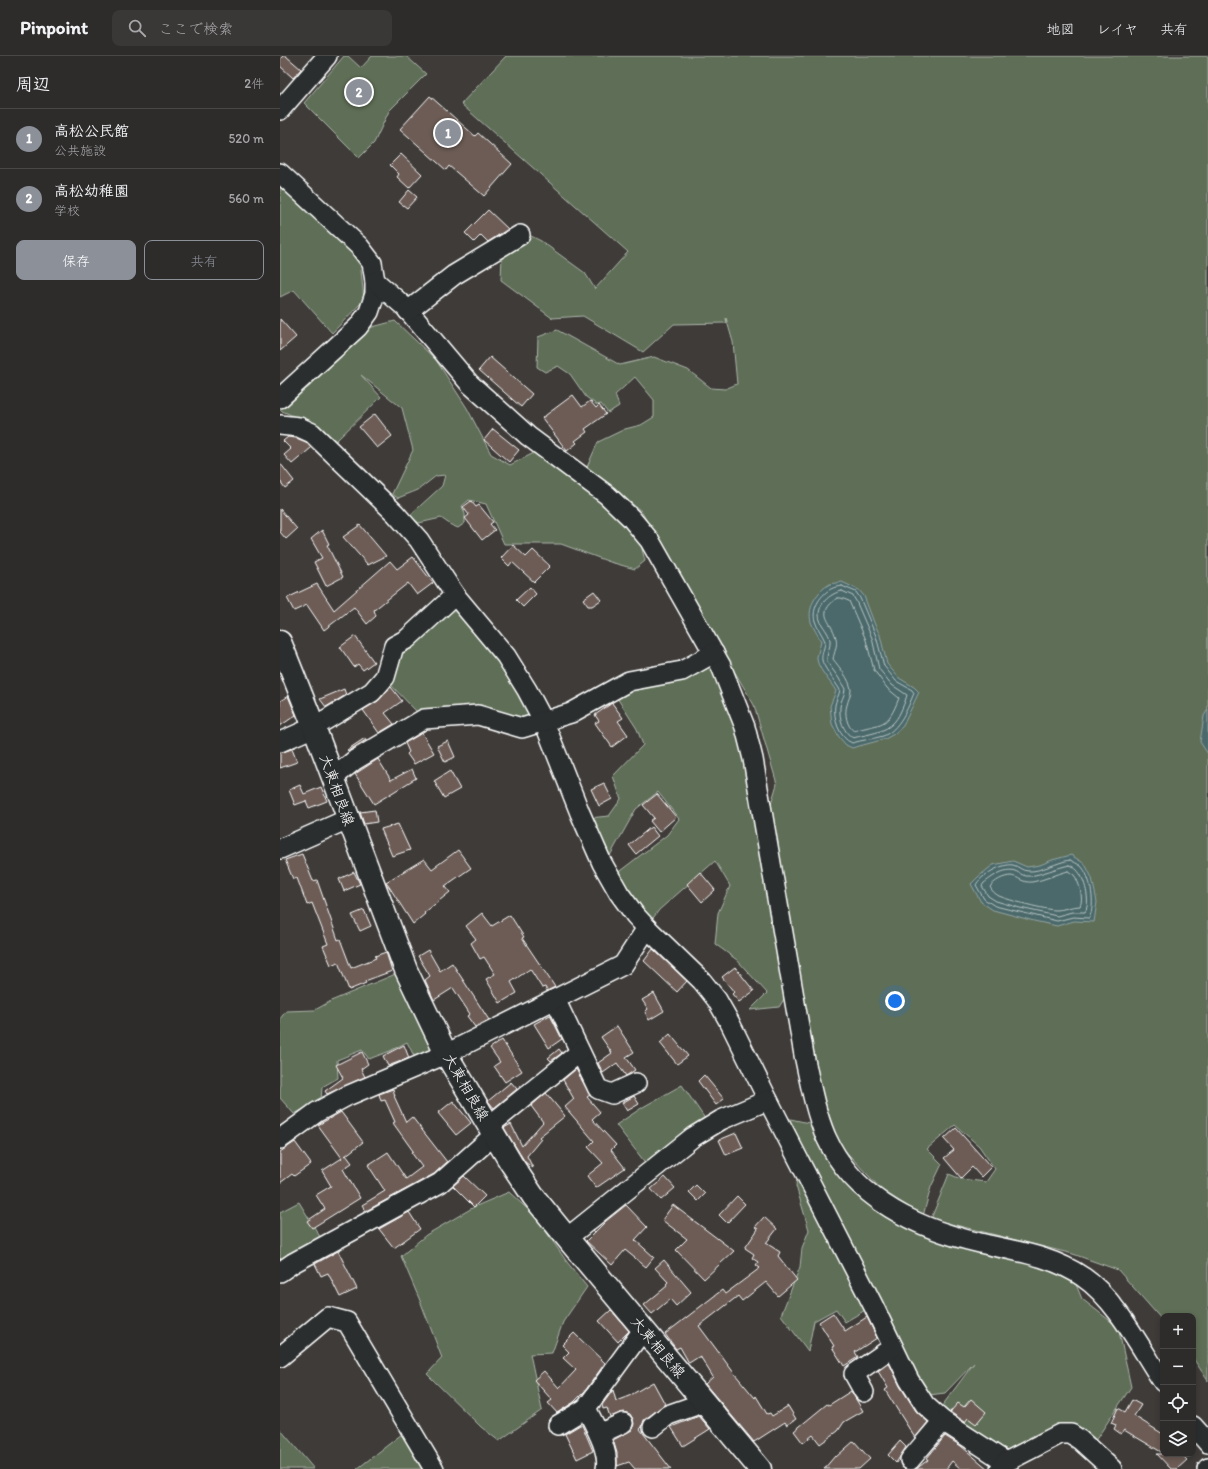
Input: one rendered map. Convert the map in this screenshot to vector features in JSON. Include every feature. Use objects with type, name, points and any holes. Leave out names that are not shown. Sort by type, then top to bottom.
[{"type":"main road","name":"大東相良線","points":[[280,642],[314,727],[406,970],[446,1054],[491,1131],[533,1196],[760,1469]]},
{"type":"street","points":[[280,110],[327,56]]},
{"type":"street","points":[[280,173],[359,246],[372,263],[375,281],[375,294],[369,312],[358,327],[280,398]]},
{"type":"street","points":[[408,311],[454,275],[520,235]]},
{"type":"street","points":[[375,281],[408,311],[470,384],[501,413],[528,436],[607,495],[631,518],[650,542],[721,666],[735,698],[750,746],[804,1055],[814,1104],[827,1138],[841,1161],[859,1184],[875,1199],[917,1223],[938,1232],[1058,1263],[1083,1277],[1102,1293],[1121,1318],[1160,1377]]},
{"type":"street","points":[[280,425],[299,427],[312,433],[395,513],[418,540],[455,595],[506,656],[527,690],[544,722],[580,814],[602,863],[619,893],[635,915],[702,981],[717,1000],[873,1305],[909,1380],[925,1405],[943,1421],[1003,1466],[1060,1434],[1071,1434],[1080,1440],[1112,1469]]},
{"type":"street","points":[[280,742],[314,727],[372,692],[385,677],[394,646],[406,639],[455,595]]},
{"type":"street","points":[[333,778],[355,760],[424,720],[478,715],[522,728],[571,713],[629,681],[682,671],[714,653]]},
{"type":"street","points":[[280,849],[348,819]]},
{"type":"street","points":[[280,1139],[317,1112],[347,1096],[446,1054],[623,965],[647,928]]},
{"type":"street","points":[[555,999],[598,1089],[612,1094],[636,1083]]},
{"type":"street","points":[[280,1272],[293,1263],[440,1183],[491,1131],[580,1052]]},
{"type":"street","points":[[567,1238],[693,1137],[721,1120],[768,1100]]},
{"type":"street","points":[[280,1357],[328,1317],[347,1322],[434,1469]]},
{"type":"street","points":[[558,1425],[586,1408],[643,1330]]},
{"type":"street","points":[[864,1392],[854,1374],[893,1347]]},
{"type":"street","points":[[653,1427],[668,1415],[705,1402]]},
{"type":"street","points":[[586,1408],[602,1440],[608,1464],[606,1469]]},
{"type":"street","points":[[910,1460],[943,1421]]},
{"type":"street","points":[[599,1434],[623,1424]]},
{"type":"street","points":[[1196,1429],[1208,1443]]},
{"type":"green space","points":[[344,56],[348,56],[361,68],[372,56],[406,56],[426,74],[389,111],[374,143],[359,158],[304,103]]},
{"type":"green space","points":[[506,56],[1208,56],[1208,1381],[1196,1363],[1196,1313],[1160,1313],[1160,1318],[1118,1270],[1073,1254],[931,1219],[949,1174],[961,1179],[986,1182],[995,1169],[979,1146],[955,1125],[927,1149],[942,1164],[931,1187],[923,1216],[882,1190],[835,1140],[788,993],[779,1007],[750,1010],[767,993],[737,960],[715,944],[718,913],[730,886],[715,861],[659,910],[648,925],[616,874],[667,835],[679,819],[658,792],[636,809],[607,861],[589,818],[609,816],[621,799],[613,776],[643,745],[637,729],[612,690],[713,656],[746,743],[765,824],[777,784],[754,705],[641,511],[587,467],[598,442],[625,429],[641,425],[654,417],[654,400],[635,377],[615,395],[619,406],[608,413],[601,404],[597,405],[586,397],[570,374],[558,366],[545,372],[537,367],[538,337],[557,330],[620,365],[654,357],[688,370],[711,388],[725,389],[737,384],[733,342],[726,318],[727,323],[674,324],[643,352],[583,316],[552,318],[501,280],[502,256],[531,236],[541,241],[585,273],[595,289],[628,252],[461,104]]},
{"type":"green space","points":[[280,184],[360,260],[364,300],[332,333],[294,290],[280,297]]},
{"type":"green space","points":[[395,321],[436,360],[467,408],[491,454],[510,465],[534,453],[553,461],[585,485],[622,520],[641,545],[645,561],[635,569],[610,562],[561,544],[504,544],[486,504],[469,500],[462,506],[465,514],[465,523],[458,528],[441,518],[419,523],[409,516],[442,486],[445,475],[436,476],[418,490],[398,498],[392,494],[413,450],[402,408],[361,375],[381,397],[334,443],[309,423],[280,410],[280,408],[310,386],[325,367],[361,330]]},
{"type":"green space","points":[[455,595],[535,711],[529,722],[417,712],[389,683],[404,643]]},
{"type":"green space","points":[[398,973],[435,1048],[416,1060],[407,1042],[390,1051],[369,1059],[362,1050],[337,1060],[338,1078],[322,1087],[321,1101],[294,1114],[280,1098],[280,1019],[286,1011],[315,1010],[331,1001]]},
{"type":"green space","points":[[682,1085],[708,1123],[647,1165],[616,1125],[643,1107]]},
{"type":"green space","points":[[786,1118],[809,1123],[856,1180],[910,1229],[988,1256],[1070,1270],[1082,1299],[1118,1327],[1131,1387],[1095,1441],[1070,1426],[1007,1450],[936,1414],[974,1363],[945,1393],[929,1395],[872,1306],[845,1322],[836,1309],[814,1321],[808,1351],[781,1315],[800,1267],[802,1248],[809,1230],[796,1186],[800,1150]]},
{"type":"green space","points":[[509,1192],[536,1217],[567,1262],[587,1287],[563,1322],[552,1353],[530,1354],[542,1410],[499,1441],[481,1427],[427,1374],[442,1358],[401,1256],[426,1235],[474,1207]]},
{"type":"green space","points":[[299,1202],[322,1240],[280,1268],[280,1212]]},
{"type":"green space","points":[[280,1429],[314,1469],[280,1469]]},
{"type":"green space","points":[[402,1434],[431,1469],[357,1469]]},
{"type":"water","points":[[842,582],[859,590],[864,596],[880,635],[887,664],[899,678],[914,687],[919,692],[903,726],[894,734],[885,739],[852,748],[846,745],[839,737],[832,724],[830,706],[836,691],[821,670],[817,661],[821,641],[811,622],[810,616],[812,605],[817,595],[830,584]]},
{"type":"water","points":[[1208,709],[1208,754],[1200,742],[1204,716]]},
{"type":"water","points":[[1071,855],[1085,864],[1092,878],[1097,902],[1094,922],[1074,921],[1057,926],[993,910],[981,902],[971,884],[993,865],[1013,861],[1027,867],[1040,865]]},
{"type":"building","points":[[283,56],[286,56],[301,69],[293,78],[280,66],[280,59]]},
{"type":"building","points":[[430,96],[475,136],[478,133],[512,164],[484,196],[449,166],[446,170],[400,129]]},
{"type":"building","points":[[401,154],[422,174],[409,188],[397,177],[399,174],[390,165]]},
{"type":"building","points":[[409,190],[417,197],[407,208],[399,202]]},
{"type":"building","points":[[488,210],[508,229],[488,242],[481,235],[474,242],[465,233]]},
{"type":"building","points":[[280,319],[296,337],[280,351]]},
{"type":"building","points":[[490,357],[532,394],[521,407],[479,370]]},
{"type":"building","points":[[573,395],[582,407],[590,401],[596,408],[599,405],[606,414],[585,429],[587,432],[575,441],[577,443],[567,451],[542,418]]},
{"type":"building","points":[[375,414],[392,436],[377,448],[359,427]]},
{"type":"building","points":[[493,429],[519,450],[509,462],[484,440]]},
{"type":"building","points":[[288,437],[306,442],[311,448],[292,464],[284,455],[291,449],[283,441]]},
{"type":"building","points":[[280,463],[294,481],[285,488],[280,481]]},
{"type":"building","points":[[471,501],[476,507],[479,505],[493,522],[490,524],[495,530],[482,540],[465,518],[469,515],[463,507]]},
{"type":"building","points":[[280,509],[297,529],[286,539],[280,532]]},
{"type":"building","points":[[360,525],[386,556],[368,565],[343,537]]},
{"type":"building","points":[[322,530],[329,544],[327,545],[343,577],[326,586],[314,562],[322,558],[311,539]]},
{"type":"building","points":[[513,545],[526,557],[533,550],[550,566],[534,582],[512,562],[509,566],[501,558]]},
{"type":"building","points":[[413,557],[433,583],[417,595],[408,583],[374,610],[376,616],[367,624],[354,607],[324,630],[307,605],[294,611],[287,598],[317,584],[334,610],[390,561],[397,569]]},
{"type":"building","points":[[530,587],[536,594],[523,607],[516,600]]},
{"type":"building","points":[[594,591],[601,600],[592,606],[588,606],[583,599]]},
{"type":"building","points":[[355,636],[374,662],[363,670],[358,664],[354,667],[340,647]]},
{"type":"building","points":[[391,687],[402,701],[385,713],[394,724],[379,733],[363,710],[378,701]]},
{"type":"building","points":[[344,689],[346,695],[326,707],[320,699]]},
{"type":"building","points":[[288,696],[296,715],[280,726],[280,701]]},
{"type":"building","points":[[612,703],[623,718],[618,721],[628,735],[612,747],[595,723],[599,721],[595,715]]},
{"type":"building","points":[[422,733],[434,753],[414,764],[407,754],[409,752],[405,743]]},
{"type":"building","points":[[365,738],[366,740],[348,751],[347,750]]},
{"type":"building","points":[[448,741],[455,757],[445,762],[437,746]]},
{"type":"building","points":[[292,749],[297,762],[280,768],[280,753]]},
{"type":"building","points":[[378,759],[391,780],[412,769],[416,778],[374,804],[355,774]]},
{"type":"building","points":[[450,771],[460,789],[444,798],[434,781]]},
{"type":"building","points":[[604,783],[612,799],[599,806],[591,789]]},
{"type":"building","points":[[300,785],[304,794],[321,787],[327,801],[309,808],[306,801],[295,805],[289,790]]},
{"type":"building","points":[[657,794],[676,817],[659,832],[650,821],[654,818],[643,805]]},
{"type":"building","points":[[375,810],[377,822],[364,824],[360,812]]},
{"type":"building","points":[[398,824],[410,850],[392,856],[381,829]]},
{"type":"building","points":[[651,827],[658,836],[636,854],[629,845]]},
{"type":"building","points":[[458,850],[471,868],[445,886],[450,892],[413,924],[386,882],[424,859],[432,869]]},
{"type":"building","points":[[302,854],[313,881],[317,880],[338,940],[340,939],[351,968],[376,958],[375,956],[386,952],[392,971],[365,981],[366,983],[349,990],[338,962],[331,965],[323,946],[328,944],[312,903],[307,905],[297,878],[293,879],[285,860]]},
{"type":"building","points":[[354,872],[360,884],[344,891],[339,879]]},
{"type":"building","points":[[700,872],[715,890],[702,902],[687,884]]},
{"type":"building","points":[[364,910],[371,926],[360,931],[352,915]]},
{"type":"building","points":[[482,913],[492,926],[510,915],[524,937],[522,938],[555,987],[547,991],[545,987],[542,988],[530,969],[511,982],[517,993],[500,1003],[486,979],[495,974],[484,957],[480,959],[471,943],[476,939],[466,926]]},
{"type":"building","points":[[653,949],[687,981],[677,992],[644,961]]},
{"type":"building","points":[[428,950],[440,971],[452,963],[489,1020],[475,1027],[467,1016],[470,1014],[453,988],[434,1000],[425,980],[430,976],[418,956]]},
{"type":"building","points":[[735,967],[754,991],[739,1002],[732,994],[734,992],[722,977]]},
{"type":"building","points":[[654,993],[664,1011],[649,1020],[645,1012],[648,1009],[642,1000]]},
{"type":"building","points":[[550,1015],[562,1039],[549,1048],[534,1024]]},
{"type":"building","points":[[617,1026],[634,1052],[626,1057],[635,1070],[626,1076],[617,1063],[603,1073],[598,1063],[612,1053],[601,1037]]},
{"type":"building","points":[[670,1034],[688,1056],[677,1064],[660,1043]]},
{"type":"building","points":[[502,1040],[522,1071],[505,1082],[494,1066],[500,1062],[490,1048]]},
{"type":"building","points":[[404,1045],[409,1058],[388,1066],[383,1056]]},
{"type":"building","points":[[559,1049],[562,1053],[551,1061],[548,1058]]},
{"type":"building","points":[[362,1052],[368,1064],[361,1069],[365,1077],[327,1094],[325,1091],[343,1078],[336,1065]]},
{"type":"building","points":[[576,1069],[590,1095],[587,1097],[600,1112],[592,1119],[616,1145],[611,1150],[625,1168],[596,1188],[587,1176],[603,1163],[588,1147],[594,1141],[565,1107],[574,1099],[563,1080]]},
{"type":"building","points":[[704,1075],[724,1099],[716,1105],[698,1081]]},
{"type":"building","points":[[511,1082],[517,1089],[494,1108],[488,1101]]},
{"type":"building","points":[[393,1089],[394,1096],[406,1122],[412,1117],[447,1162],[434,1174],[366,1211],[362,1205],[385,1191],[368,1165],[388,1152],[406,1179],[422,1167],[411,1152],[413,1151],[393,1123],[395,1122],[385,1100],[381,1101],[379,1094]]},
{"type":"building","points":[[546,1093],[565,1116],[539,1137],[541,1139],[527,1156],[533,1168],[525,1162],[504,1128],[511,1124],[522,1146],[543,1122],[531,1106]]},
{"type":"building","points":[[634,1096],[639,1104],[627,1111],[622,1103]]},
{"type":"building","points":[[453,1101],[471,1123],[456,1135],[438,1113]]},
{"type":"building","points":[[341,1112],[363,1142],[346,1155],[352,1163],[343,1169],[360,1198],[312,1228],[307,1221],[325,1209],[316,1195],[331,1186],[322,1171],[342,1158],[318,1125]]},
{"type":"building","points":[[956,1128],[991,1167],[981,1177],[972,1167],[961,1178],[944,1158],[954,1150],[944,1139]]},
{"type":"building","points":[[736,1133],[743,1148],[726,1155],[719,1140]]},
{"type":"building","points":[[295,1142],[311,1164],[294,1176],[292,1174],[280,1183],[280,1152]]},
{"type":"building","points":[[464,1176],[485,1196],[474,1207],[453,1186]]},
{"type":"building","points":[[665,1177],[675,1188],[661,1200],[651,1189]]},
{"type":"building","points":[[696,1185],[705,1194],[698,1201],[689,1192]]},
{"type":"building","points":[[737,1196],[745,1204],[727,1223],[719,1215]]},
{"type":"building","points":[[626,1205],[647,1227],[635,1240],[654,1257],[646,1267],[625,1250],[612,1265],[586,1241],[606,1221]]},
{"type":"building","points":[[673,1205],[734,1251],[704,1279],[676,1250],[687,1239],[662,1220]]},
{"type":"building","points":[[409,1212],[420,1229],[394,1248],[379,1229]]},
{"type":"building","points":[[764,1217],[777,1229],[766,1243],[780,1252],[778,1256],[797,1280],[778,1296],[766,1282],[742,1301],[738,1296],[699,1326],[734,1373],[755,1398],[756,1396],[767,1414],[770,1413],[772,1416],[788,1406],[796,1419],[787,1425],[785,1422],[754,1442],[705,1384],[713,1377],[700,1356],[689,1363],[680,1347],[676,1349],[665,1334],[722,1290],[725,1294],[760,1268],[756,1265],[758,1262],[752,1258],[754,1254],[745,1248],[758,1229],[755,1227]]},
{"type":"building","points":[[338,1251],[357,1289],[340,1297],[328,1273],[321,1276],[315,1264]]},
{"type":"building","points":[[664,1260],[691,1292],[676,1306],[670,1299],[652,1314],[644,1305],[667,1286],[666,1284],[668,1282],[655,1268]]},
{"type":"building","points":[[611,1310],[629,1331],[618,1342],[599,1321]]},
{"type":"building","points":[[833,1313],[845,1331],[867,1317],[877,1338],[855,1352],[858,1357],[844,1366],[819,1322]]},
{"type":"building","points":[[574,1333],[605,1363],[585,1391],[574,1402],[557,1413],[548,1403],[552,1400],[534,1380],[544,1371],[559,1388],[576,1370],[563,1358],[569,1352],[562,1345]]},
{"type":"building","points":[[889,1363],[900,1386],[916,1411],[928,1422],[915,1438],[885,1390],[888,1388],[878,1371]]},
{"type":"building","points":[[653,1382],[665,1404],[644,1420],[640,1429],[671,1469],[635,1469],[629,1462],[617,1466],[617,1453],[613,1440],[632,1430],[634,1424],[633,1419],[630,1414],[624,1412],[610,1417],[607,1408],[603,1409],[602,1405],[613,1390],[616,1401],[629,1396]]},
{"type":"building","points":[[851,1391],[863,1411],[844,1422],[838,1431],[820,1444],[813,1435],[803,1443],[794,1431],[827,1404],[829,1405]]},
{"type":"building","points":[[971,1399],[986,1412],[976,1424],[968,1418],[965,1422],[950,1412],[958,1403],[964,1407]]},
{"type":"building","points":[[1132,1400],[1141,1405],[1134,1416],[1160,1432],[1160,1451],[1124,1430],[1121,1434],[1114,1429],[1116,1425],[1111,1423],[1118,1408],[1125,1412]]},
{"type":"building","points":[[699,1416],[710,1429],[683,1446],[671,1427]]},
{"type":"building","points":[[582,1425],[593,1451],[577,1459],[565,1434]]},
{"type":"building","points":[[945,1436],[961,1446],[988,1469],[961,1469],[952,1461],[946,1469],[916,1469],[928,1460],[927,1458]]},
{"type":"building","points":[[854,1441],[870,1459],[859,1469],[824,1469],[835,1456],[836,1457]]},
{"type":"building","points":[[900,1441],[906,1447],[896,1463],[888,1455]]},
{"type":"building","points":[[1157,1454],[1160,1454],[1160,1457],[1184,1457],[1187,1460],[1177,1469],[1171,1469]]},
{"type":"place","name":"高松幼稚園","points":[[359,92]]},
{"type":"place","name":"高松公民館","points":[[448,133]]}]
